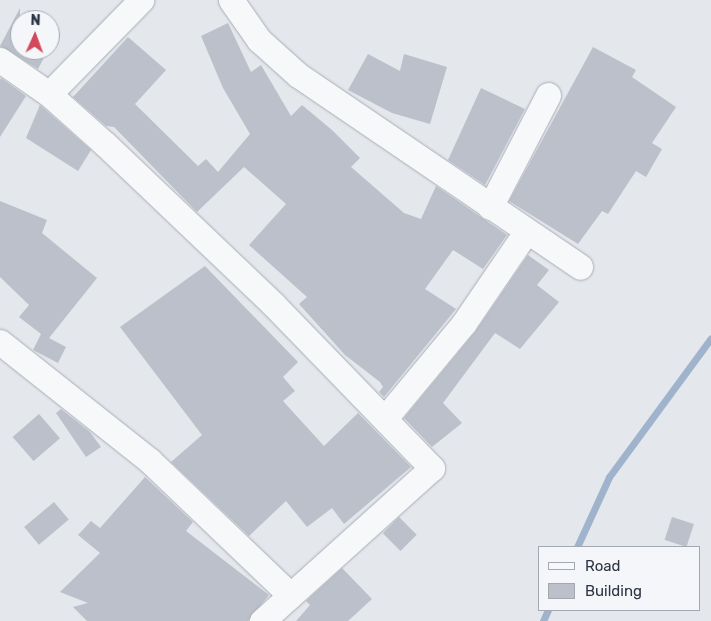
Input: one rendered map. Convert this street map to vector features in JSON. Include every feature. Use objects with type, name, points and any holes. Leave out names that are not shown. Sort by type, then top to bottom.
[{"type":"street","points":[[50,94],[141,0]]},
{"type":"street","points":[[231,0],[259,40],[298,75],[580,268]]},
{"type":"street","points":[[0,60],[50,94],[272,303],[386,417],[432,468],[262,621]]},
{"type":"street","points":[[490,207],[548,95]]},
{"type":"street","points":[[386,417],[464,323],[526,232]]},
{"type":"street","points":[[0,342],[150,461],[290,595]]},
{"type":"building","points":[[228,23],[251,72],[261,65],[291,116],[302,105],[332,130],[360,158],[351,167],[404,213],[421,219],[436,186],[507,235],[483,269],[453,250],[425,289],[456,309],[384,397],[379,392],[383,387],[380,382],[345,355],[299,304],[307,297],[249,245],[286,204],[244,167],[197,212],[114,127],[106,126],[73,97],[128,37],[166,70],[135,104],[198,166],[206,159],[218,172],[250,134],[223,88],[201,36]]},
{"type":"building","points":[[10,27],[10,52],[0,46]]},
{"type":"building","points":[[593,47],[636,70],[632,77],[676,107],[652,143],[662,149],[646,177],[636,171],[608,214],[602,211],[578,244],[509,201]]},
{"type":"building","points":[[368,54],[400,71],[404,54],[447,67],[430,124],[392,113],[348,90]]},
{"type":"building","points":[[23,60],[43,60],[38,69]]},
{"type":"building","points":[[1,78],[26,96],[0,137],[0,80]]},
{"type":"building","points":[[481,88],[525,109],[485,185],[448,160]]},
{"type":"building","points":[[40,105],[91,150],[78,171],[26,138]]},
{"type":"building","points":[[0,201],[47,220],[42,233],[97,278],[49,338],[66,347],[58,363],[33,350],[41,334],[19,317],[29,305],[0,277]]},
{"type":"building","points":[[528,255],[549,270],[537,285],[559,302],[520,349],[495,333],[443,403],[462,423],[432,447],[404,418],[475,332]]},
{"type":"building","points":[[205,266],[298,362],[283,377],[295,391],[283,401],[324,446],[358,413],[411,467],[344,524],[332,508],[307,527],[286,501],[249,536],[171,462],[202,435],[120,327]]},
{"type":"building","points":[[61,409],[90,432],[101,447],[86,457],[56,413]]},
{"type":"building","points":[[39,414],[60,438],[34,461],[13,437]]},
{"type":"building","points":[[145,477],[193,522],[186,531],[269,595],[248,621],[87,621],[73,607],[88,603],[60,592],[100,553],[78,535],[91,521],[100,528]]},
{"type":"building","points":[[54,502],[69,520],[39,545],[24,527]]},
{"type":"building","points":[[399,517],[417,535],[400,551],[383,533]]},
{"type":"building","points":[[672,517],[694,524],[687,546],[665,540]]},
{"type":"building","points":[[342,568],[372,599],[348,621],[296,621],[310,605],[306,601]]},
{"type":"waterway","points":[[577,546],[609,477],[711,338]]},
{"type":"waterway","points":[[543,621],[548,611]]}]
